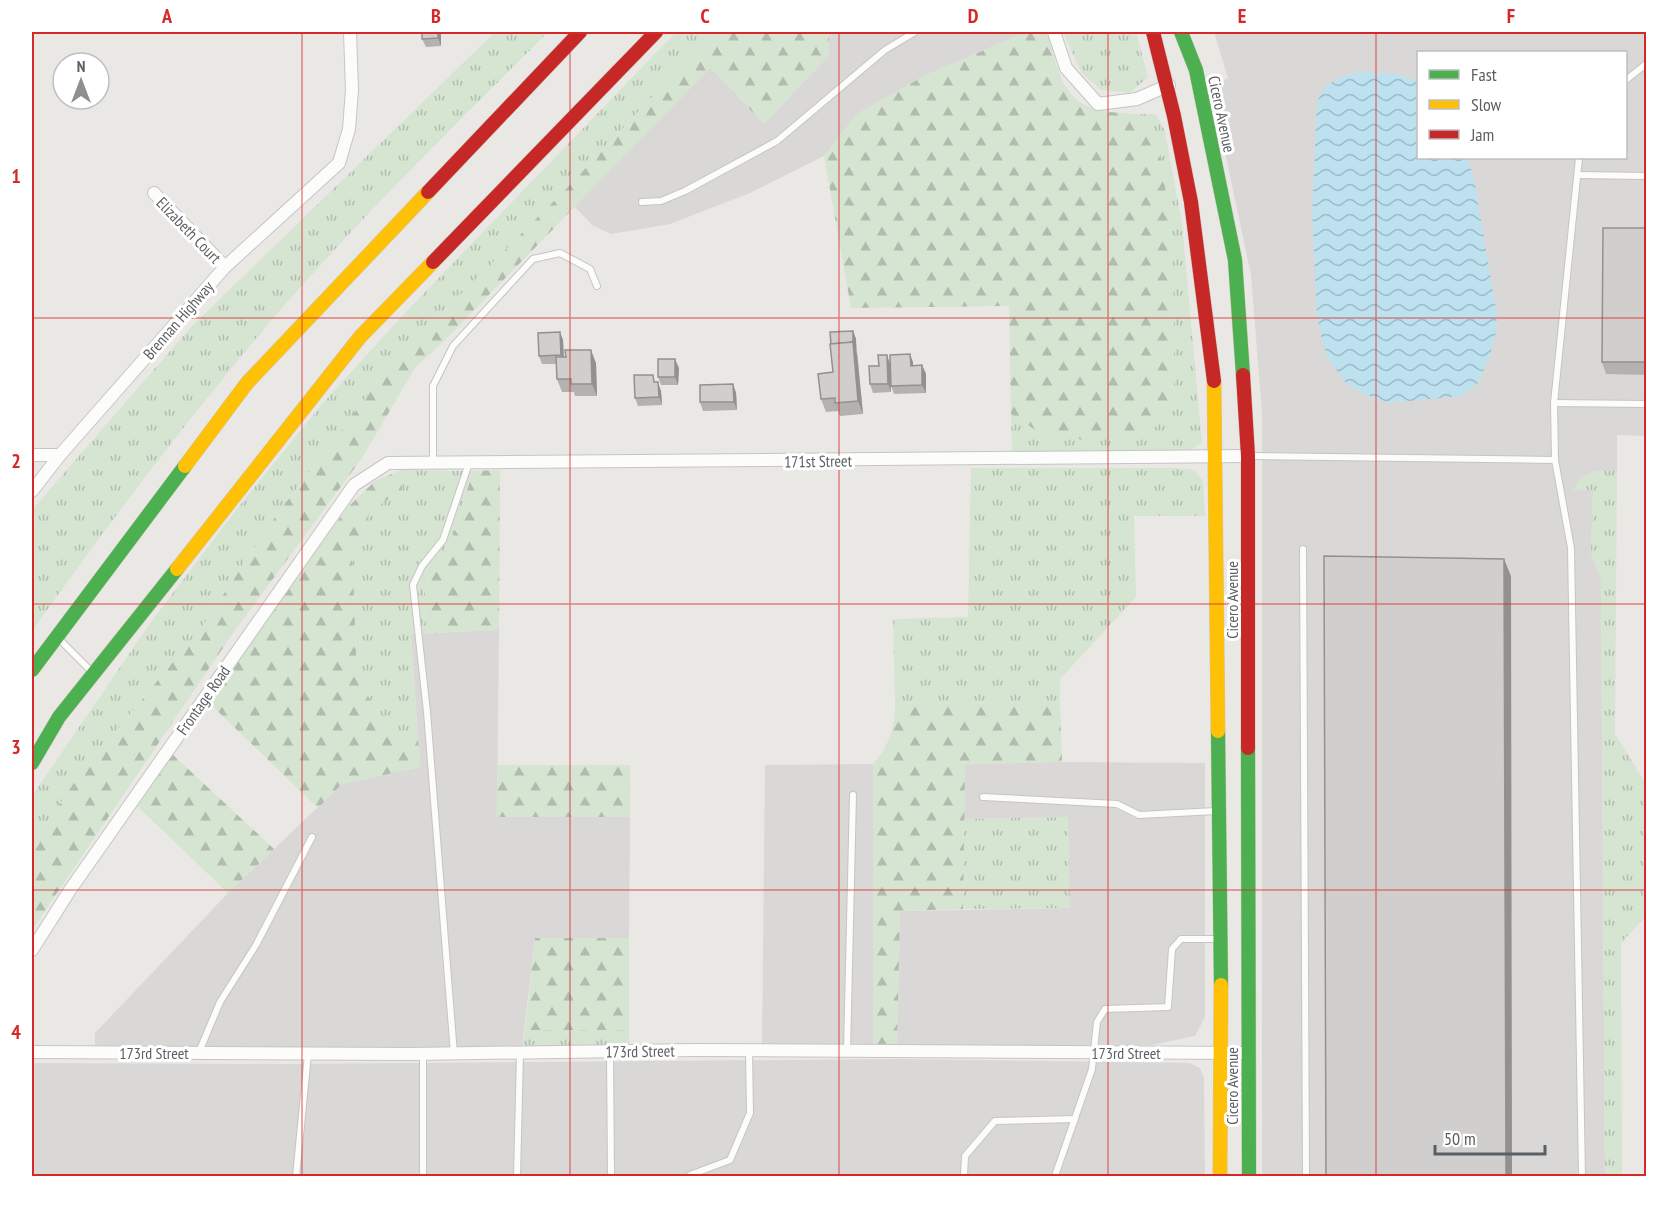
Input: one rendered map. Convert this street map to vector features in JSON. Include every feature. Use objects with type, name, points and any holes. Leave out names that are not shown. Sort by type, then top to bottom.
[{"type":"main road","points":[[32,670],[247,383],[580,32]]},
{"type":"main road","points":[[32,763],[59,717],[360,337],[656,32]]},
{"type":"main road","name":"Cicero Avenue","points":[[1153,32],[1169,85],[1206,292],[1214,375],[1217,456],[1221,939],[1220,1176]]},
{"type":"main road","name":"Cicero Avenue","points":[[1181,32],[1196,70],[1235,260],[1248,456],[1249,1176]]},
{"type":"street","name":"Brennan Highway","points":[[32,491],[60,455],[225,267],[339,163],[349,129],[352,90],[350,32]]},
{"type":"street","points":[[1054,32],[1066,68],[1098,104],[1137,99],[1169,85]]},
{"type":"street","name":"Elizabeth Court","points":[[154,193],[225,267]]},
{"type":"street","points":[[32,455],[60,455]]},
{"type":"street","name":"171st Street","points":[[388,463],[1248,456]]},
{"type":"street","name":"Frontage Road","points":[[32,950],[77,881],[354,485],[388,463]]},
{"type":"street","name":"173rd Street","points":[[32,1052],[1249,1053]]},
{"type":"lane","points":[[642,202],[661,201],[685,191],[777,141],[885,50],[915,32]]},
{"type":"lane","points":[[1627,79],[1647,64]]},
{"type":"lane","points":[[1579,159],[1554,403],[1555,460],[1571,548],[1582,1176]]},
{"type":"lane","points":[[1578,175],[1647,176]]},
{"type":"lane","points":[[433,463],[433,386],[453,346],[533,259],[560,253],[590,269],[597,286]]},
{"type":"lane","points":[[1554,403],[1647,404]]},
{"type":"lane","points":[[1248,456],[1555,460]]},
{"type":"lane","points":[[454,1054],[427,712],[413,585],[422,566],[443,540],[469,463]]},
{"type":"lane","points":[[1304,549],[1306,1176]]},
{"type":"lane","points":[[56,637],[94,673]]},
{"type":"lane","points":[[847,1051],[853,795]]},
{"type":"lane","points":[[982,797],[1117,804],[1139,815],[1220,811]]},
{"type":"lane","points":[[199,1053],[220,1002],[256,945],[312,837]]},
{"type":"lane","points":[[1055,1176],[1092,1069],[1097,1022],[1105,1009],[1168,1007],[1172,949],[1181,939],[1221,939]]},
{"type":"lane","points":[[690,1175],[730,1160],[750,1113],[749,1051]]},
{"type":"lane","points":[[610,1052],[611,1176]]},
{"type":"lane","points":[[517,1176],[520,1053]]},
{"type":"lane","points":[[296,1176],[308,1054]]},
{"type":"lane","points":[[423,1054],[423,1176]]},
{"type":"lane","points":[[964,1176],[964,1156],[995,1121],[1075,1119]]},
{"type":"shaded area","points":[[829,32],[1026,32],[926,75],[857,114],[824,156],[750,193],[670,224],[611,234],[592,225],[574,206],[710,68],[829,56]]},
{"type":"shaded area","points":[[1214,32],[1646,32],[1646,436],[1617,435],[1617,471],[1595,472],[1573,490],[1593,490],[1591,553],[1601,579],[1605,1176],[1262,1176],[1262,413],[1251,275],[1211,86],[1228,78]]},
{"type":"shaded area","points":[[499,630],[497,817],[630,817],[629,938],[535,938],[522,1047],[95,1048],[95,1033],[228,893],[342,784],[420,767],[411,634]]},
{"type":"shaded area","points":[[1205,763],[1205,1017],[1195,1036],[1152,1045],[897,1045],[900,911],[1069,908],[1068,817],[964,819],[965,764]]},
{"type":"shaded area","points":[[873,764],[873,1044],[762,1046],[765,765]]},
{"type":"shaded area","points":[[901,1059],[1190,1063],[1200,1068],[1204,1078],[1205,1176],[32,1176],[32,1063],[288,1064]]},
{"type":"green space","points":[[495,32],[548,32],[395,186],[284,306],[165,452],[32,631],[32,510],[191,327]]},
{"type":"green space","points":[[676,32],[713,32],[568,187],[393,362],[278,513],[201,628],[76,780],[32,845],[32,796],[151,622],[240,505],[323,403],[403,315]]},
{"type":"green space","points":[[713,32],[829,32],[829,56],[764,124],[710,68],[415,368],[362,458],[233,633],[32,930],[32,845],[76,780],[201,628],[278,513],[393,362],[568,187]]},
{"type":"green space","points":[[1026,32],[1047,32],[1065,86],[1083,104],[1116,113],[1140,114],[1156,134],[1163,168],[1173,259],[1174,390],[1155,427],[1091,441],[1040,433],[1011,414],[1009,306],[851,308],[824,156],[857,114],[926,75]]},
{"type":"green space","points":[[1063,32],[1136,32],[1148,77],[1130,93],[1101,90],[1081,72]]},
{"type":"green space","points":[[1140,114],[1156,114],[1165,131],[1182,224],[1202,443],[1187,452],[1012,455],[1011,414],[1040,433],[1155,427],[1174,390],[1173,259],[1156,134]]},
{"type":"green space","points":[[971,468],[1177,468],[1194,470],[1203,480],[1205,516],[1134,516],[1136,597],[1060,679],[1060,701],[895,704],[893,619],[968,617]]},
{"type":"green space","points":[[401,470],[473,471],[453,536],[425,586],[426,633],[411,634],[418,740],[382,720],[357,677],[352,555],[371,510],[402,491]]},
{"type":"green space","points":[[401,470],[402,491],[371,510],[352,555],[357,677],[382,720],[418,740],[421,767],[342,784],[318,808],[207,701],[348,507],[375,481]]},
{"type":"green space","points":[[500,470],[499,630],[426,633],[425,586],[453,536],[473,471]]},
{"type":"green space","points":[[1595,471],[1617,471],[1615,734],[1646,784],[1646,916],[1621,943],[1622,1176],[1605,1176],[1601,579],[1591,553],[1593,490],[1573,491],[1581,478]]},
{"type":"green space","points":[[1060,701],[1062,762],[965,764],[963,909],[900,911],[897,1045],[873,1044],[873,764],[883,751],[890,736],[895,704]]},
{"type":"green space","points":[[172,754],[274,849],[228,893],[135,804]]},
{"type":"green space","points":[[498,765],[630,765],[630,817],[496,817]]},
{"type":"green space","points":[[1068,817],[1070,908],[963,909],[964,819]]},
{"type":"green space","points":[[535,938],[629,938],[629,1030],[525,1030]]},
{"type":"green space","points":[[525,1030],[629,1030],[629,1047],[522,1047]]},
{"type":"water","points":[[1361,72],[1397,74],[1417,81],[1417,159],[1467,159],[1474,179],[1496,309],[1497,329],[1490,355],[1478,383],[1461,396],[1388,403],[1346,383],[1327,357],[1317,316],[1312,211],[1317,103],[1329,85],[1346,76]]},
{"type":"building","points":[[422,32],[438,32],[438,38],[422,39]]},
{"type":"building","points":[[1603,228],[1647,228],[1647,362],[1602,362]]},
{"type":"building","points":[[853,331],[853,342],[831,344],[830,332]]},
{"type":"building","points":[[560,332],[561,355],[539,356],[538,333]]},
{"type":"building","points":[[853,342],[858,401],[835,403],[835,398],[821,399],[818,374],[833,372],[830,344]]},
{"type":"building","points":[[565,350],[591,350],[592,384],[571,384],[571,379],[557,379],[556,357],[566,357]]},
{"type":"building","points":[[910,354],[911,366],[922,365],[922,385],[891,386],[890,355]]},
{"type":"building","points":[[878,355],[887,355],[888,384],[870,384],[869,366],[879,366]]},
{"type":"building","points":[[658,359],[675,359],[675,377],[658,377]]},
{"type":"building","points":[[634,375],[653,375],[654,382],[658,382],[659,397],[635,398]]},
{"type":"building","points":[[733,384],[734,402],[700,402],[700,385]]},
{"type":"building","points":[[1324,556],[1504,559],[1506,1176],[1326,1176]]},
{"type":"traffic: fast","points":[[1181,32],[1196,70],[1235,260],[1243,375]]},
{"type":"traffic: fast","points":[[32,670],[185,466]]},
{"type":"traffic: fast","points":[[32,763],[59,717],[177,569]]},
{"type":"traffic: fast","points":[[1218,731],[1221,985]]},
{"type":"traffic: fast","points":[[1248,748],[1249,1176]]},
{"type":"traffic: slow","points":[[185,466],[247,383],[428,192]]},
{"type":"traffic: slow","points":[[177,569],[360,337],[433,262]]},
{"type":"traffic: slow","points":[[1214,381],[1218,731]]},
{"type":"traffic: slow","points":[[1220,1176],[1221,985]]},
{"type":"traffic: jam","points":[[428,192],[580,32]]},
{"type":"traffic: jam","points":[[433,262],[656,32]]},
{"type":"traffic: jam","points":[[1153,32],[1174,116],[1191,202],[1214,381]]},
{"type":"traffic: jam","points":[[1243,375],[1248,456],[1248,748]]}]
